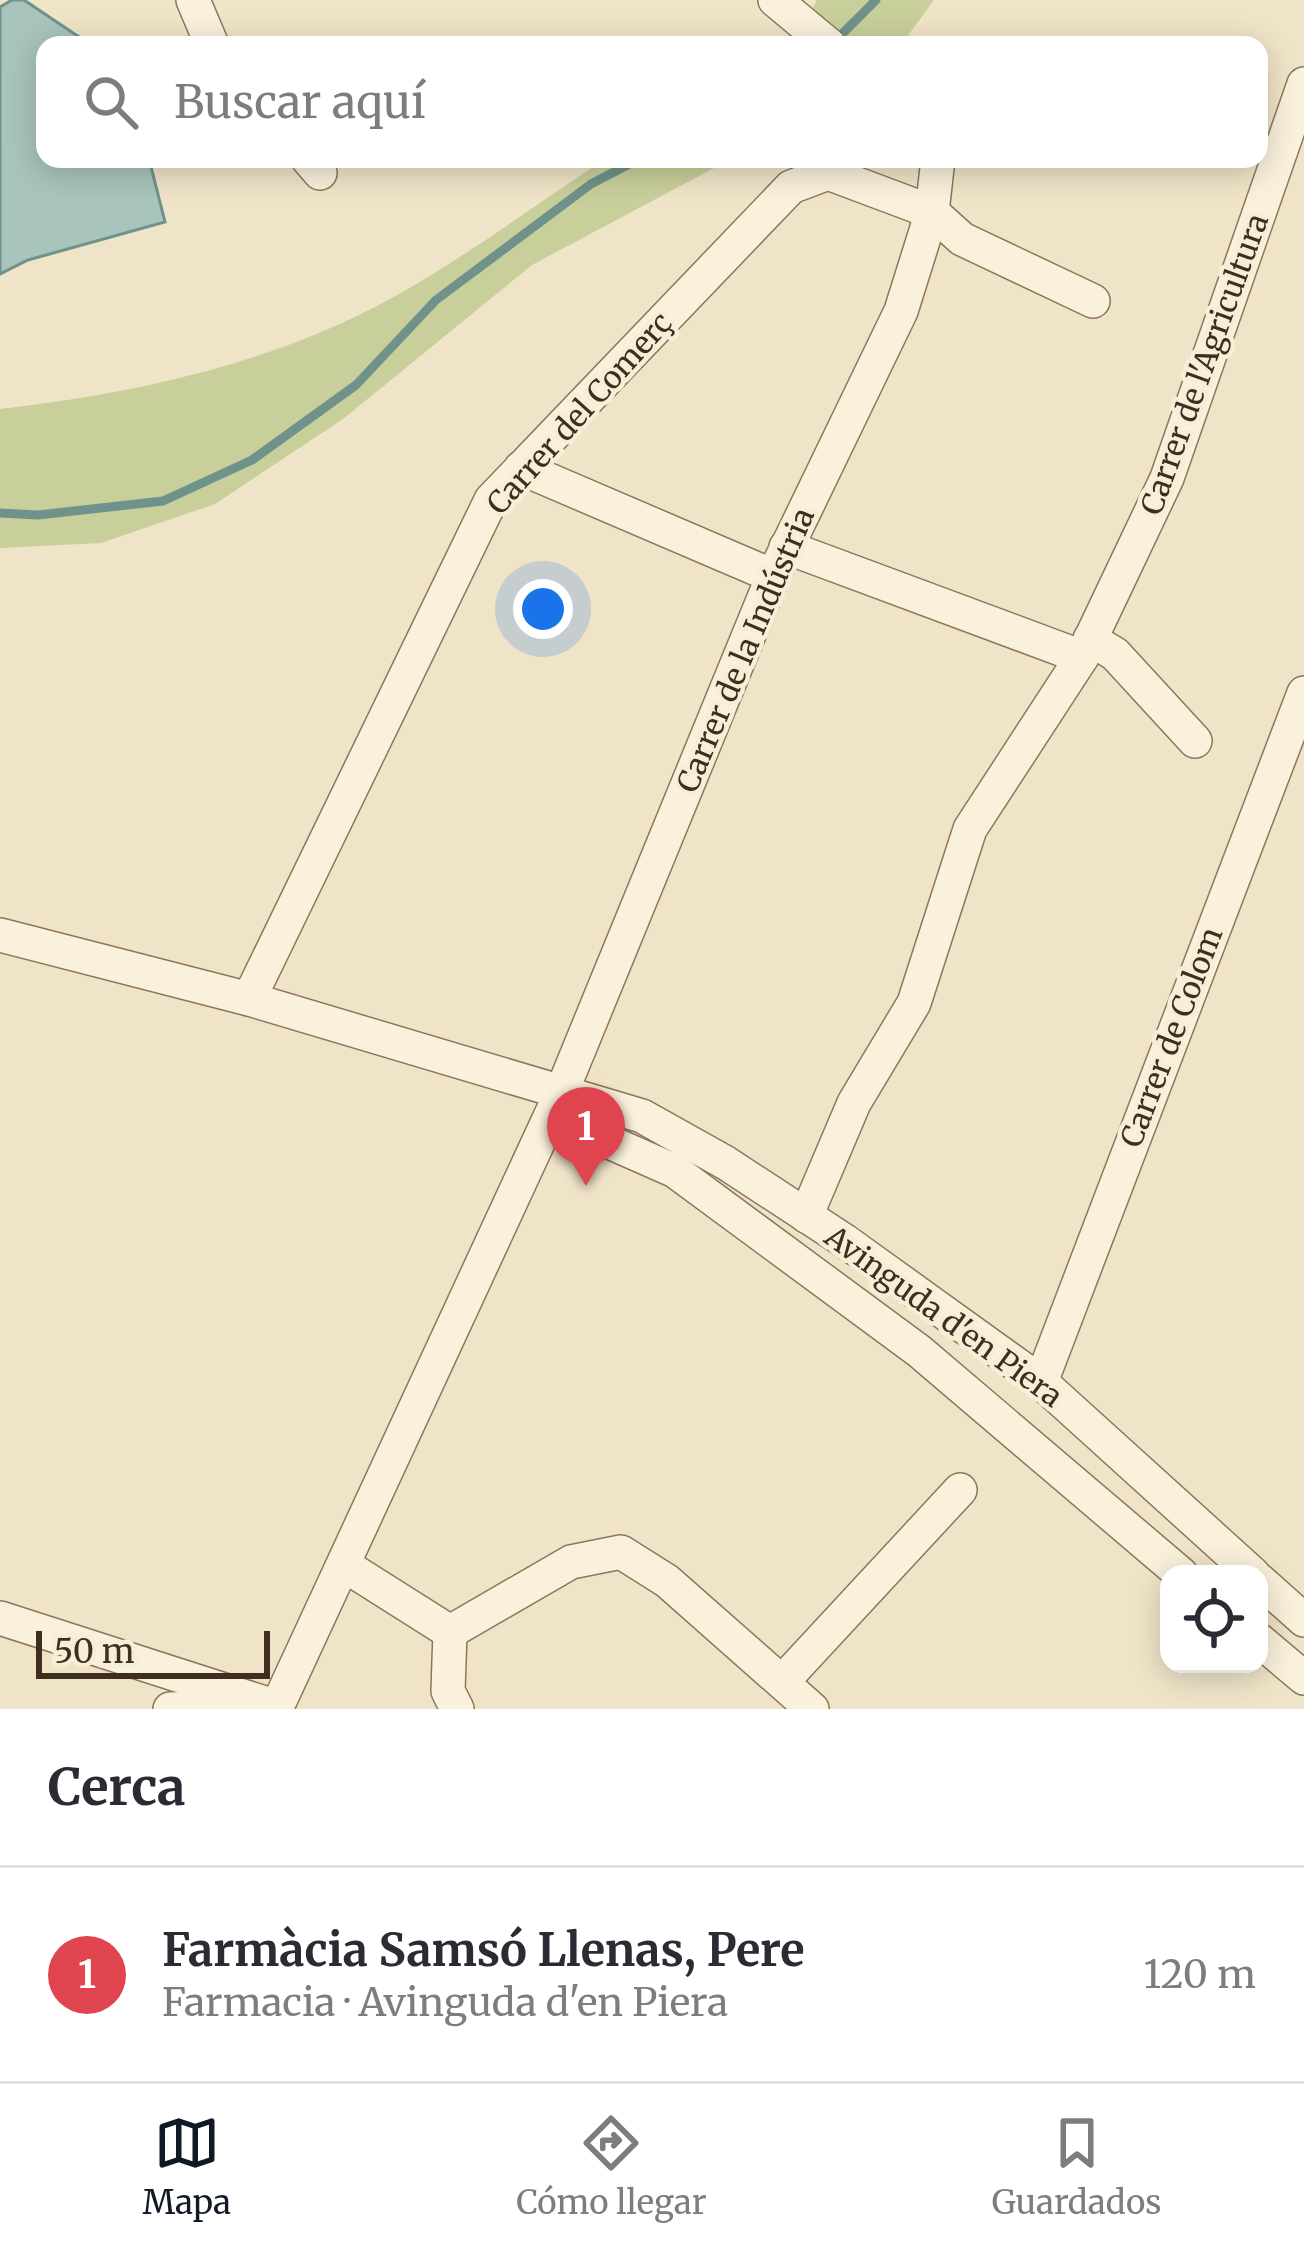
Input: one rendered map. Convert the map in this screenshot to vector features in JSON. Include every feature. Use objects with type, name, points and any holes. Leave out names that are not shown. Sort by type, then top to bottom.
[{"type":"street","points":[[193,0],[208,36]]},
{"type":"street","points":[[782,5],[818,36]]},
{"type":"street","name":"Carrer de l'Agricultura","points":[[799,1212],[854,1103],[914,1003],[970,829],[1086,648],[1167,478],[1304,84]]},
{"type":"street","name":"Carrer de la Indústria","points":[[277,1707],[562,1091],[779,562],[901,311],[932,212],[937,168]]},
{"type":"street","name":"Carrer del Comerç","points":[[249,999],[491,500],[791,187],[828,173],[932,212],[962,239],[1093,301]]},
{"type":"street","points":[[521,468],[779,562],[1115,654],[1195,741]]},
{"type":"street","name":"Carrer de Colom","points":[[1041,1382],[1304,693]]},
{"type":"street","name":"Avinguda d'en Piera","points":[[0,936],[249,999],[642,1116],[726,1163],[1041,1382],[1243,1565]]},
{"type":"street","name":"Avinguda d'en Piera","points":[[562,1091],[608,1141],[674,1171],[919,1351],[1170,1565]]},
{"type":"street","name":"Avinguda d'en Piera","points":[[729,1211],[799,1212]]},
{"type":"street","points":[[782,1682],[961,1490]]},
{"type":"street","points":[[450,1632],[571,1562],[622,1552],[667,1580],[812,1709]]},
{"type":"street","points":[[344,1565],[450,1632]]},
{"type":"street","name":"Avinguda d'en Piera","points":[[1268,1588],[1304,1620]]},
{"type":"street","points":[[0,1618],[277,1707]]},
{"type":"street","points":[[450,1632],[448,1691],[457,1709]]},
{"type":"street","points":[[1268,1648],[1304,1678]]},
{"type":"street","points":[[170,1709],[277,1707]]},
{"type":"green space","points":[[817,0],[934,0],[908,36],[798,36]]},
{"type":"green space","points":[[592,168],[714,168],[532,265],[343,419],[215,504],[101,543],[0,548],[0,409],[160,383],[265,353],[365,312],[486,240]]},
{"type":"water","points":[[24,0],[78,36],[36,36],[36,168],[151,168],[165,222],[28,260],[0,274],[0,7]]},
{"type":"waterway","points":[[840,36],[876,0]]},
{"type":"waterway","points":[[0,513],[38,515],[163,501],[252,460],[356,385],[436,300],[591,184],[622,168]]},
{"type":"place","name":"Farmàcia Samsó Llenas, Pere","points":[[586,1186]]}]
